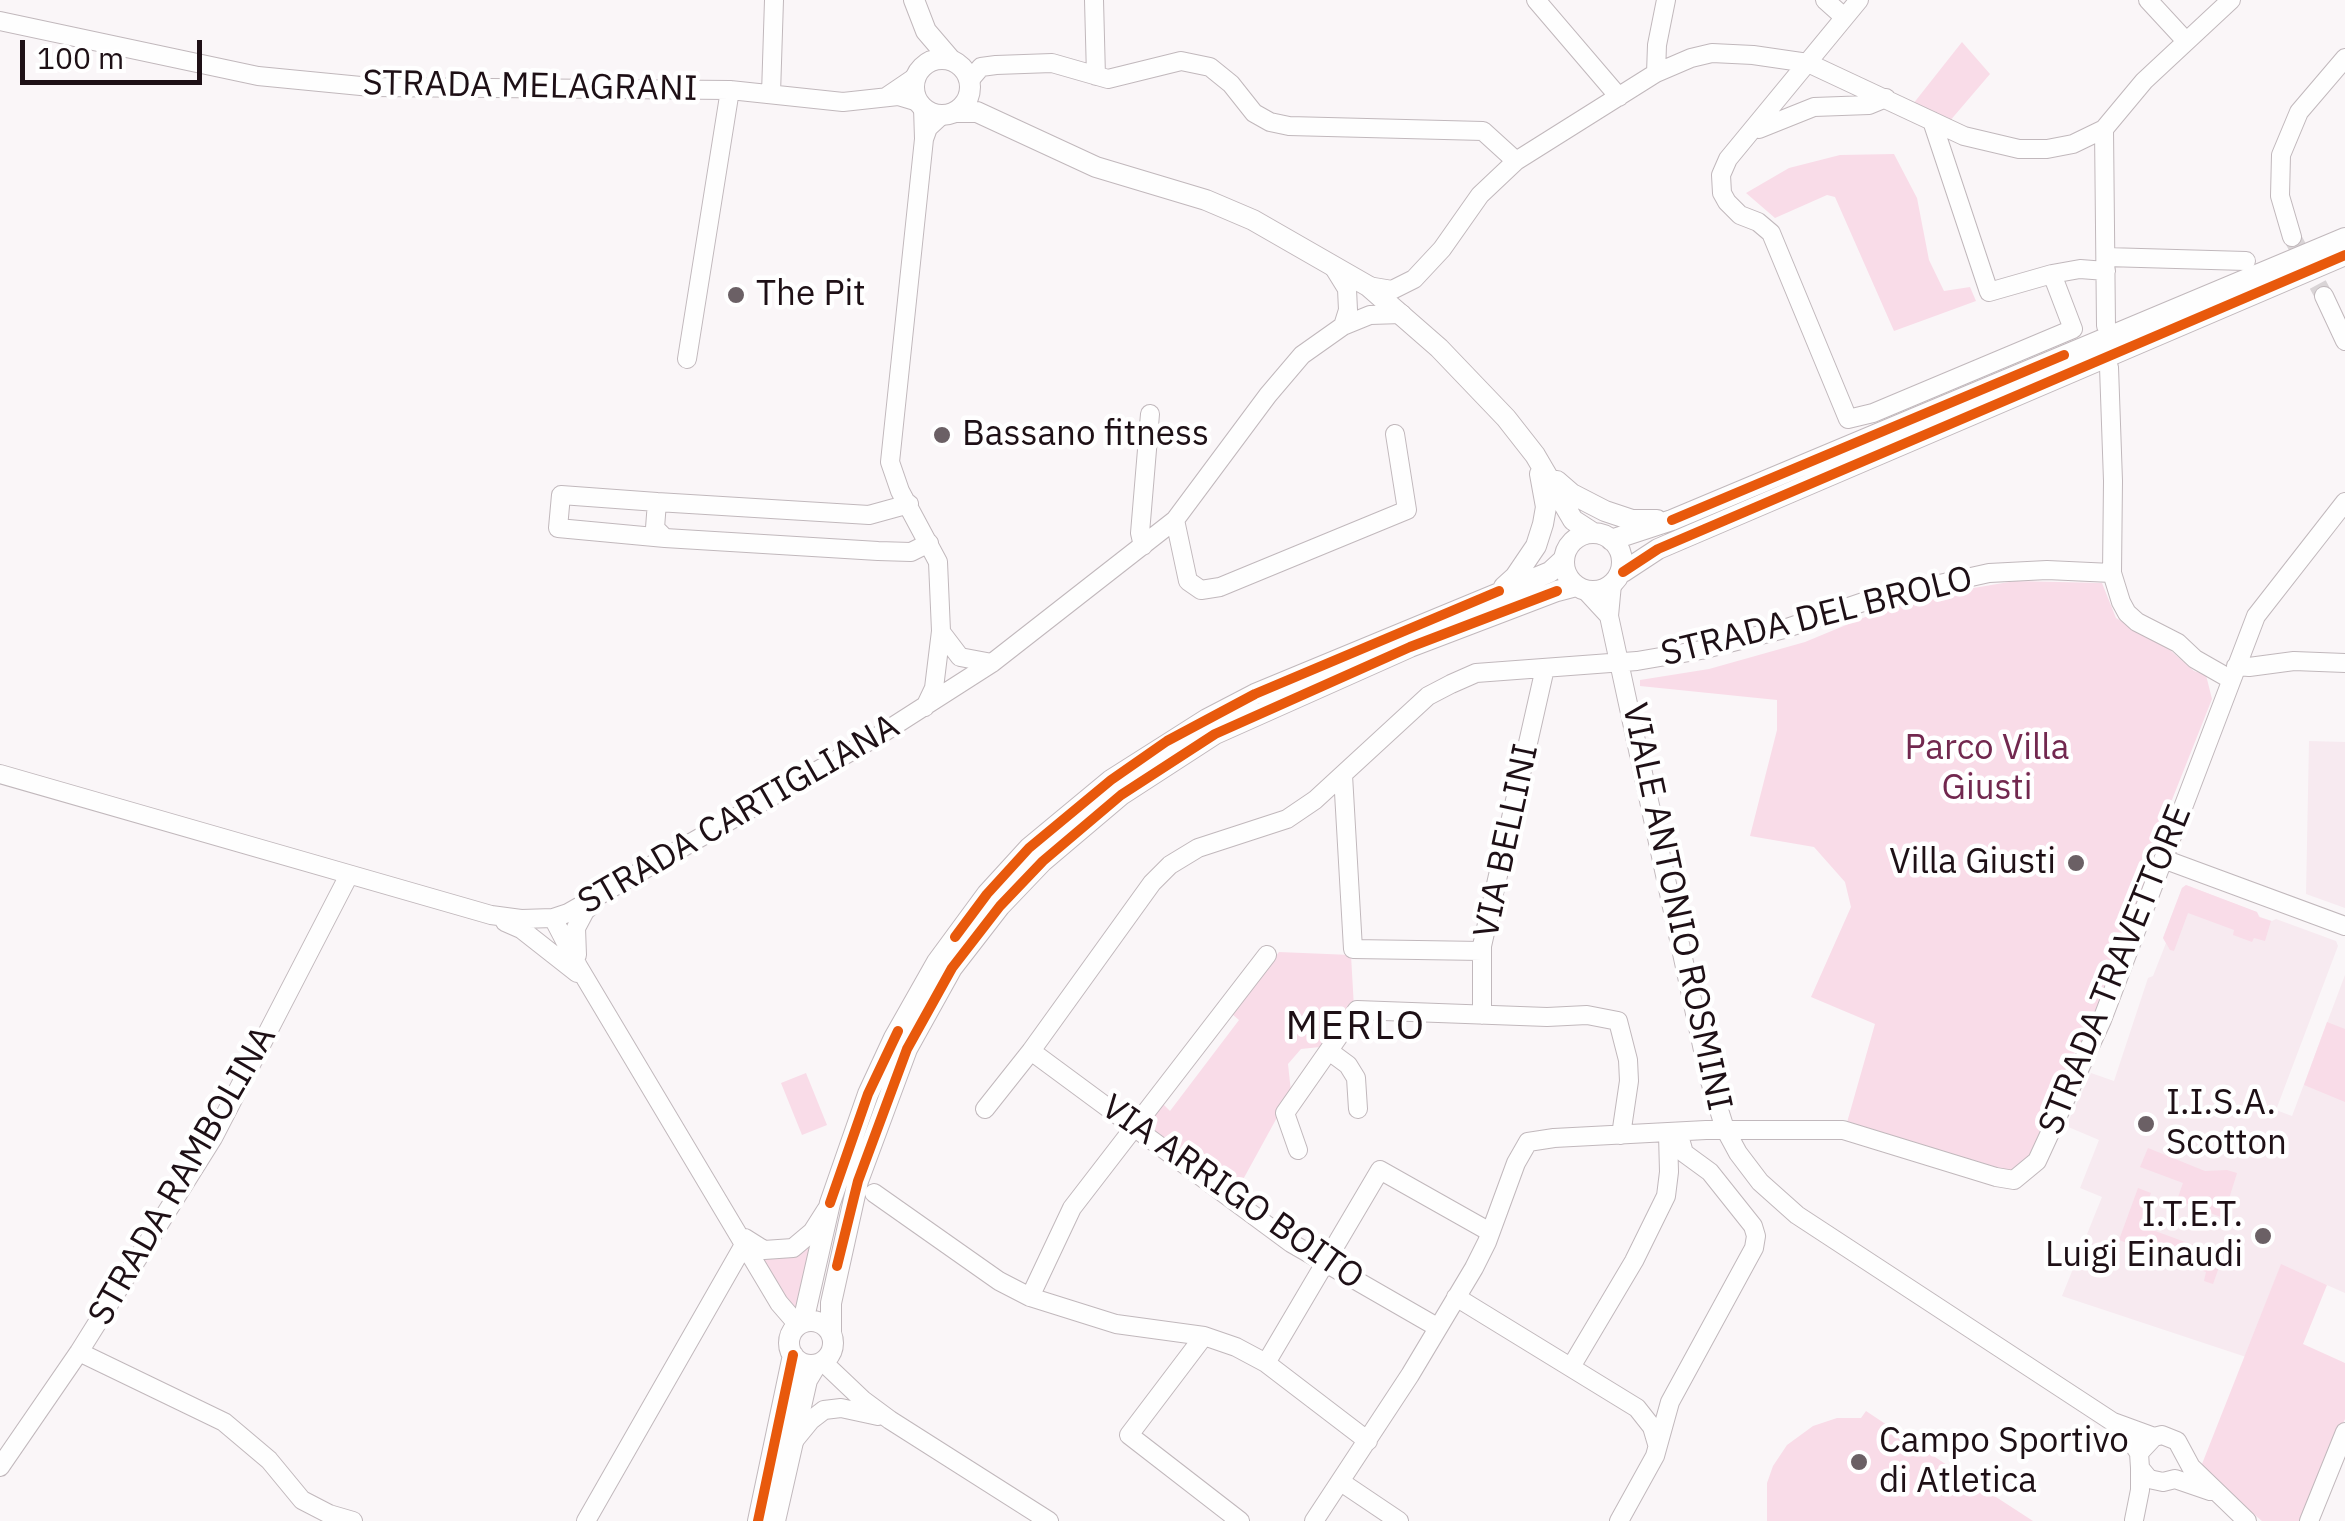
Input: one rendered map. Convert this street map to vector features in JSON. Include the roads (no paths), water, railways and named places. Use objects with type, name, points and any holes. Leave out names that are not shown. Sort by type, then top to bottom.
[{"type":"main road","points":[[916,6],[926,31],[1012,128]]},
{"type":"main road","points":[[916,6],[922,37],[914,90],[935,109],[977,112],[1096,167],[1206,200],[1253,220],[1368,286],[1408,319],[1476,385],[1572,494],[1632,520],[1672,520]]},
{"type":"main road","points":[[916,74],[929,61],[952,60]]},
{"type":"main road","points":[[935,109],[968,98],[970,85]]},
{"type":"main road","points":[[758,1521],[788,1392],[796,1335],[830,1203],[868,1094],[937,962],[987,894],[1050,829],[1111,780],[1208,718],[1255,694],[1550,572],[1580,536],[1602,536],[1672,520],[2345,238]]},
{"type":"main road","points":[[775,1521],[808,1380],[826,1352],[842,1242],[858,1181],[884,1103],[908,1049],[952,968],[1000,906],[1043,861],[1121,794],[1215,734],[1410,648],[1557,590],[1581,588],[1595,592],[1658,549],[2345,255]]},
{"type":"main road","points":[[1540,462],[1574,520],[1620,552],[1618,578]]},
{"type":"main road","points":[[1499,591],[1522,569],[1543,524],[1540,462]]},
{"type":"main road","points":[[1565,506],[1566,573],[1581,588]]},
{"type":"main road","points":[[796,1335],[822,1324],[826,1352]]},
{"type":"main road","points":[[796,1335],[803,1364],[826,1352]]},
{"type":"street","points":[[770,94],[774,0]]},
{"type":"street","points":[[1094,0],[1096,76]]},
{"type":"street","points":[[1536,0],[1619,96]]},
{"type":"street","points":[[1656,73],[1666,0]]},
{"type":"street","points":[[1825,0],[1844,17]]},
{"type":"street","points":[[1859,0],[1728,159],[1721,175],[1722,192],[1740,214],[1770,233],[1848,419],[1874,412],[2073,330],[2052,274]]},
{"type":"street","points":[[2148,0],[2186,40]]},
{"type":"street","points":[[1368,286],[1392,290],[1414,279],[1442,249],[1480,195],[1516,161],[1656,73],[1691,58],[1754,55],[1808,63],[1932,122],[1978,140],[2020,150],[2073,144],[2104,129],[2144,81],[2231,0]]},
{"type":"street","name":"STRADA MELAGRANI","points":[[0,21],[258,76],[371,87],[730,90],[842,102],[886,96],[906,97],[935,109]]},
{"type":"street","points":[[2292,237],[2280,196],[2281,155],[2299,112],[2345,58]]},
{"type":"street","points":[[952,60],[996,65]]},
{"type":"street","points":[[970,85],[981,67],[996,65],[1052,63],[1108,79],[1181,61],[1210,67],[1231,84],[1254,113],[1270,122],[1289,126],[1483,131],[1516,161]]},
{"type":"street","name":"STRADA MELAGRANI","points":[[886,96],[916,74]]},
{"type":"street","points":[[687,360],[730,90]]},
{"type":"street","points":[[1754,132],[1814,107],[1869,106],[1886,98]]},
{"type":"street","points":[[935,109],[924,139],[890,462],[938,562],[945,655],[960,685]]},
{"type":"street","points":[[1932,122],[1989,292],[2106,264],[2246,261]]},
{"type":"street","points":[[2104,129],[2106,326]]},
{"type":"street","points":[[1331,264],[1346,289],[1348,310],[1343,326]]},
{"type":"street","points":[[1408,319],[1414,279]]},
{"type":"street","points":[[2324,296],[2345,341]]},
{"type":"street","name":"STRADA CARTIGLIANA","points":[[0,774],[491,915],[521,920],[554,918],[602,896],[924,708],[992,663],[1176,520],[1302,355],[1343,326],[1370,315],[1408,319]]},
{"type":"street","points":[[2109,366],[2112,573],[2126,613],[2233,672],[2294,661],[2345,663]]},
{"type":"street","points":[[1144,546],[1140,533],[1150,414]]},
{"type":"street","points":[[1176,520],[1188,581],[1200,590],[1220,588],[1406,510],[1395,434]]},
{"type":"street","points":[[908,504],[869,515],[561,495],[558,528],[910,552],[930,543]]},
{"type":"street","points":[[657,502],[655,528],[665,538]]},
{"type":"street","name":"STRADA TRAVETTORE","points":[[1314,1521],[1456,1297],[1490,1232],[1528,1142],[1725,1129],[1843,1130],[2014,1180],[2037,1160],[2102,1020],[2256,616],[2345,505]]},
{"type":"street","name":"STRADA DEL BROLO","points":[[986,1109],[1159,876],[1184,853],[1287,819],[1343,775],[1428,696],[1451,684],[1476,673],[1621,662],[1714,647],[1784,629],[1872,599],[1989,573],[2112,573]]},
{"type":"street","name":"VIALE ANTONIO ROSMINI","points":[[1618,578],[1610,616],[1710,1078],[1725,1129],[1760,1182],[1797,1216],[2113,1422],[2177,1441],[2216,1494],[2247,1521]]},
{"type":"street","points":[[1581,588],[1610,616]]},
{"type":"street","points":[[945,655],[992,663]]},
{"type":"street","points":[[924,708],[945,655]]},
{"type":"street","name":"VIA BELLINI","points":[[1482,1015],[1482,951],[1545,668]]},
{"type":"street","points":[[1343,775],[1353,948],[1482,951]]},
{"type":"street","points":[[2166,860],[2345,926]]},
{"type":"street","name":"STRADA RAMBOLINA","points":[[0,1467],[214,1138],[349,875]]},
{"type":"street","points":[[578,966],[576,928],[585,911],[602,896]]},
{"type":"street","points":[[491,915],[521,930],[589,984]]},
{"type":"street","points":[[554,918],[578,966],[796,1335]]},
{"type":"street","points":[[1030,1297],[1072,1208],[1267,955]]},
{"type":"street","points":[[1298,1150],[1285,1113],[1357,1010],[1587,1015],[1618,1021],[1629,1081],[1621,1135]]},
{"type":"street","points":[[1328,1051],[1348,1066],[1356,1078],[1358,1109]]},
{"type":"street","name":"VIA ARRIGO BOITO","points":[[1032,1052],[1290,1244],[1437,1327]]},
{"type":"street","points":[[1620,1521],[1658,1446],[1670,1402],[1754,1248],[1756,1236],[1753,1226],[1700,1164],[1684,1153],[1673,1133]]},
{"type":"street","points":[[1666,1196],[1673,1133]]},
{"type":"street","points":[[1571,1367],[1634,1261],[1666,1196],[1684,1170],[1700,1164]]},
{"type":"street","points":[[1266,1363],[1380,1170],[1490,1232]]},
{"type":"street","points":[[874,1193],[999,1280],[1030,1297],[1116,1324],[1204,1336],[1236,1346],[1266,1363],[1368,1441]]},
{"type":"street","points":[[741,1237],[764,1250],[794,1248],[812,1232],[830,1203]]},
{"type":"street","points":[[586,1521],[741,1237]]},
{"type":"street","points":[[1456,1297],[1637,1408],[1652,1427],[1658,1446]]},
{"type":"street","points":[[1204,1336],[1129,1435],[1240,1521]]},
{"type":"street","points":[[78,1352],[224,1422],[269,1460],[302,1500],[353,1521]]},
{"type":"street","points":[[826,1352],[848,1385],[890,1420],[1048,1521]]},
{"type":"street","points":[[1637,1408],[1654,1408],[1670,1402]]},
{"type":"street","points":[[793,1442],[824,1410],[860,1410],[890,1420]]},
{"type":"street","name":"VIALE ANTONIO ROSMINI","points":[[2113,1422],[2149,1479],[2216,1494]]},
{"type":"street","points":[[2308,1521],[2345,1432]]},
{"type":"street","points":[[2133,1521],[2140,1490],[2140,1461],[2154,1437]]},
{"type":"street","points":[[2133,1521],[2150,1494],[2182,1472],[2186,1458]]},
{"type":"street","points":[[1341,1482],[1399,1521]]},
{"type":"tunnel","points":[[2292,237],[2324,296]]},
{"type":"place","name":"The Pit","points":[[736,295]]},
{"type":"place","name":"Bassano fitness","points":[[942,435]]},
{"type":"place","name":"Villa Giusti","points":[[2076,863]]},
{"type":"place","name":"I.I.S.A. Scotton","points":[[2146,1124]]},
{"type":"place","name":"I.T.E.T. Luigi Einaudi","points":[[2263,1236]]},
{"type":"place","name":"Campo Sportivo di Atletica","points":[[1859,1462]]},
{"type":"district","name":"MERLO","points":[[1356,1027]]},
{"type":"park label","name":"Parco Villa Giusti","points":[[1987,769]]}]
